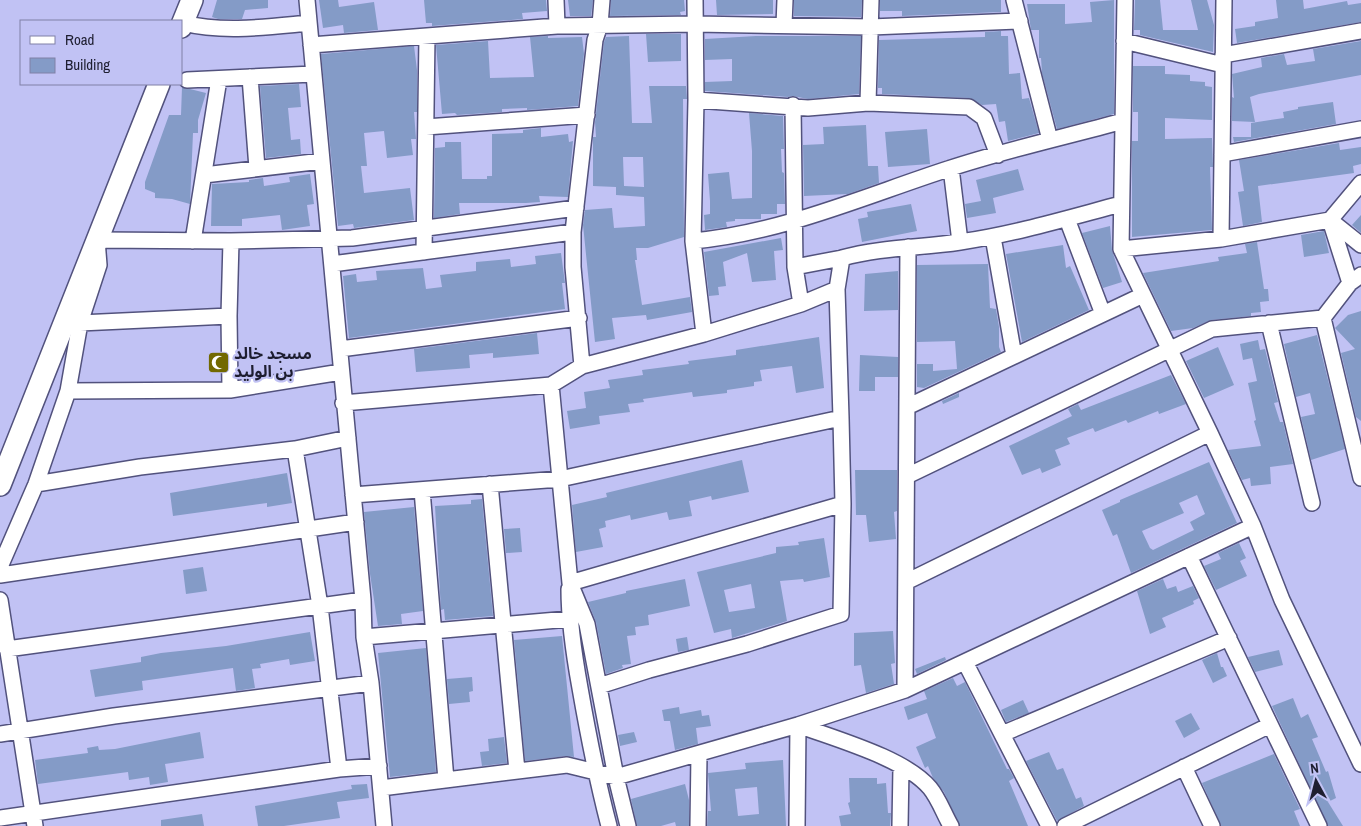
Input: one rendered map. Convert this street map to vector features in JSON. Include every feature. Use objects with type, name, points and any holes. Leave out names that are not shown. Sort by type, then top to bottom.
[{"type":"main road","points":[[182,25],[192,0]]},
{"type":"main road","points":[[0,485],[159,85]]},
{"type":"street","points":[[306,0],[340,349],[343,403],[356,522],[363,600],[364,637],[371,683],[384,826]]},
{"type":"street","points":[[556,0],[557,26]]},
{"type":"street","points":[[582,366],[579,318],[572,267],[572,232],[595,40],[600,25],[602,0]]},
{"type":"street","points":[[695,0],[696,100],[693,241],[704,334]]},
{"type":"street","points":[[784,0],[784,25]]},
{"type":"street","points":[[868,103],[871,0]]},
{"type":"street","points":[[1014,0],[1050,140]]},
{"type":"street","points":[[1125,0],[1121,249],[1210,433],[1253,526],[1282,600],[1361,764]]},
{"type":"street","points":[[1221,239],[1224,0]]},
{"type":"street","points":[[311,45],[557,26],[695,24],[871,26],[1020,21]]},
{"type":"street","points":[[182,25],[240,29],[309,23]]},
{"type":"street","points":[[1124,41],[1223,60],[1361,31]]},
{"type":"street","points":[[424,252],[427,36]]},
{"type":"street","points":[[187,80],[313,74]]},
{"type":"street","points":[[250,77],[257,168]]},
{"type":"street","points":[[193,241],[219,79]]},
{"type":"street","points":[[696,100],[793,105],[808,108],[868,103],[969,107],[984,118],[998,155]]},
{"type":"street","points":[[793,105],[795,267],[801,304]]},
{"type":"street","points":[[426,127],[586,115]]},
{"type":"street","points":[[693,241],[719,238],[795,220],[951,168],[1123,121]]},
{"type":"street","points":[[1222,154],[1361,128]]},
{"type":"street","points":[[204,175],[322,161]]},
{"type":"street","points":[[951,168],[960,242]]},
{"type":"street","points":[[1121,249],[1221,239],[1330,220],[1361,183]]},
{"type":"street","points":[[795,267],[870,251],[993,237],[1121,204]]},
{"type":"street","points":[[0,567],[36,484],[68,391],[80,323],[99,265],[97,240],[232,242],[329,237],[352,238],[424,230],[576,208]]},
{"type":"street","points":[[1067,219],[1103,314]]},
{"type":"street","points":[[1330,220],[1361,245]]},
{"type":"street","points":[[907,476],[1212,329],[1323,318],[1356,279],[1330,220]]},
{"type":"street","points":[[332,264],[572,232]]},
{"type":"street","points":[[993,237],[1014,356]]},
{"type":"street","points":[[230,390],[229,316],[232,242]]},
{"type":"street","points":[[905,690],[908,247]]},
{"type":"street","points":[[599,686],[649,670],[747,644],[841,614],[843,504],[838,289],[842,258]]},
{"type":"street","points":[[343,403],[551,385],[582,366],[704,334],[801,304],[838,289]]},
{"type":"street","points":[[908,407],[1143,295]]},
{"type":"street","points":[[80,323],[229,316]]},
{"type":"street","points":[[340,349],[579,318]]},
{"type":"street","points":[[1323,318],[1356,436],[1361,478]]},
{"type":"street","points":[[1269,323],[1312,503]]},
{"type":"street","points":[[68,391],[230,390],[341,372]]},
{"type":"street","points":[[551,385],[570,583],[569,619],[595,770],[609,826]]},
{"type":"street","points":[[353,495],[560,479],[841,418]]},
{"type":"street","points":[[906,582],[1210,433]]},
{"type":"street","points":[[36,484],[140,467],[296,449],[348,438]]},
{"type":"street","points":[[296,449],[306,529],[320,606],[339,770]]},
{"type":"street","points":[[490,484],[517,771]]},
{"type":"street","points":[[422,490],[446,780]]},
{"type":"street","points":[[570,583],[843,504]]},
{"type":"street","points":[[0,575],[356,522]]},
{"type":"street","points":[[381,788],[568,764],[616,777],[798,725],[905,690],[1253,526]]},
{"type":"street","points":[[1189,556],[1319,826]]},
{"type":"street","points":[[570,583],[587,624],[616,777],[628,826]]},
{"type":"street","points":[[0,600],[34,819]]},
{"type":"street","points":[[7,649],[363,600]]},
{"type":"street","points":[[364,637],[569,619]]},
{"type":"street","points":[[1002,734],[1229,638]]},
{"type":"street","points":[[965,662],[1049,826]]},
{"type":"street","points":[[0,734],[114,716],[371,683]]},
{"type":"street","points":[[1065,826],[1270,724]]},
{"type":"street","points":[[798,725],[889,760],[901,767],[930,789],[950,826]]},
{"type":"street","points":[[797,826],[798,725]]},
{"type":"street","points":[[698,826],[699,754]]},
{"type":"street","points":[[0,818],[34,819],[339,770],[379,766]]},
{"type":"street","points":[[900,826],[901,767]]},
{"type":"street","points":[[1184,767],[1212,826]]},
{"type":"building","points":[[217,0],[268,0],[268,8],[245,10],[242,19],[218,19],[212,17]]},
{"type":"building","points":[[319,0],[338,0],[339,7],[374,2],[378,30],[344,33],[343,25],[323,28]]},
{"type":"building","points":[[424,0],[546,0],[547,11],[522,13],[523,19],[432,26],[432,23],[426,23]]},
{"type":"building","points":[[568,0],[593,0],[591,16],[570,16]]},
{"type":"building","points":[[611,0],[684,0],[685,11],[680,12],[681,15],[610,16]]},
{"type":"building","points":[[716,0],[773,0],[773,14],[717,15]]},
{"type":"building","points":[[794,0],[862,0],[861,17],[794,16]]},
{"type":"building","points":[[880,0],[1001,0],[1001,12],[902,16],[902,11],[880,11]]},
{"type":"building","points":[[1114,0],[1114,114],[1057,129],[1042,73],[1041,58],[1039,58],[1039,30],[1031,30],[1027,4],[1065,4],[1065,24],[1092,22],[1090,2]]},
{"type":"building","points":[[1135,0],[1160,0],[1163,30],[1198,30],[1191,0],[1207,0],[1214,25],[1213,52],[1140,35],[1140,30],[1134,30]]},
{"type":"building","points":[[1276,0],[1303,0],[1304,9],[1347,1],[1348,5],[1361,3],[1361,22],[1237,43],[1235,29],[1255,26],[1255,22],[1278,18]]},
{"type":"building","points":[[1001,31],[1001,36],[1008,36],[1009,74],[1020,73],[1022,99],[1029,98],[1039,133],[1008,141],[1005,121],[999,122],[996,104],[982,105],[969,98],[882,94],[882,88],[878,88],[879,40],[985,37],[985,32]]},
{"type":"building","points":[[646,34],[681,34],[681,61],[648,62]]},
{"type":"building","points":[[548,36],[548,38],[582,37],[584,54],[578,106],[527,110],[527,108],[502,109],[502,112],[457,115],[455,113],[442,114],[436,45],[488,41],[490,78],[534,77],[530,37]]},
{"type":"building","points":[[629,36],[632,123],[652,123],[649,86],[686,86],[687,99],[683,99],[684,237],[648,248],[636,248],[637,260],[635,260],[642,305],[690,297],[692,312],[647,320],[646,315],[612,318],[615,339],[595,342],[583,225],[585,210],[612,208],[614,228],[645,226],[644,197],[616,195],[616,187],[593,186],[593,137],[596,137],[595,122],[606,37]],"holes":[[[623,157],[643,157],[644,187],[624,186]]]},
{"type":"building","points":[[756,36],[861,36],[859,94],[808,99],[793,96],[705,91],[705,82],[732,81],[732,59],[705,60],[705,39]]},
{"type":"building","points":[[1361,41],[1361,75],[1250,97],[1255,122],[1232,121],[1232,97],[1234,98],[1232,74],[1262,67],[1261,58],[1284,54],[1287,65],[1315,61],[1313,49]]},
{"type":"building","points":[[414,46],[417,70],[417,112],[414,112],[416,139],[411,139],[413,155],[387,158],[384,131],[364,133],[367,166],[361,166],[364,193],[410,188],[414,220],[354,228],[353,224],[338,226],[321,54]]},
{"type":"building","points":[[1133,66],[1165,66],[1165,74],[1190,75],[1190,81],[1205,82],[1205,86],[1212,87],[1212,120],[1165,118],[1165,139],[1212,138],[1213,167],[1210,167],[1212,230],[1132,237],[1132,141],[1138,141],[1138,112],[1133,112]]},
{"type":"building","points":[[299,84],[301,107],[288,108],[291,140],[300,139],[301,154],[266,158],[260,86]]},
{"type":"building","points":[[182,87],[206,93],[198,120],[198,133],[193,133],[190,204],[172,199],[155,198],[155,193],[145,189],[145,182],[169,115],[181,115]]},
{"type":"building","points":[[1333,102],[1336,124],[1234,142],[1233,137],[1251,137],[1251,123],[1284,118],[1283,112],[1298,109],[1298,107]]},
{"type":"building","points":[[749,113],[783,116],[784,149],[781,149],[785,204],[777,204],[777,214],[761,214],[761,219],[735,219],[735,221],[726,222],[727,227],[705,230],[704,215],[710,214],[708,174],[729,172],[732,199],[752,198],[752,151]]},
{"type":"building","points":[[866,125],[868,166],[878,166],[879,183],[848,194],[804,196],[803,145],[824,144],[823,127]]},
{"type":"building","points":[[541,128],[541,137],[568,134],[569,142],[573,141],[568,197],[539,196],[540,202],[526,203],[459,203],[460,214],[434,218],[435,148],[445,147],[445,142],[461,142],[462,179],[487,179],[487,176],[492,176],[492,134],[523,133],[523,130]]},
{"type":"building","points":[[927,129],[930,164],[888,167],[885,132]]},
{"type":"building","points":[[1339,143],[1340,150],[1361,147],[1361,164],[1353,166],[1354,173],[1258,186],[1262,222],[1243,226],[1238,192],[1244,191],[1239,160]]},
{"type":"building","points":[[1018,169],[1024,190],[993,198],[996,213],[967,218],[965,204],[981,201],[976,180]]},
{"type":"building","points":[[310,174],[314,204],[307,205],[310,226],[282,230],[280,215],[242,219],[242,226],[211,226],[212,184],[249,182],[249,180],[263,178],[264,186],[290,182],[289,177]]},
{"type":"building","points":[[911,204],[917,231],[862,242],[858,219],[868,217],[867,212]]},
{"type":"building","points":[[1361,215],[1361,233],[1352,225]]},
{"type":"building","points":[[1110,226],[1112,250],[1122,282],[1103,288],[1082,233]]},
{"type":"building","points":[[1324,231],[1329,253],[1304,257],[1301,235]]},
{"type":"building","points":[[781,238],[783,250],[774,251],[776,280],[752,282],[747,253],[723,262],[726,286],[718,287],[719,295],[709,296],[704,252]]},
{"type":"building","points":[[1257,242],[1264,289],[1268,289],[1269,301],[1260,302],[1261,312],[1251,313],[1251,316],[1211,320],[1193,328],[1171,331],[1143,273],[1219,261],[1218,257],[1247,253],[1245,244]]},
{"type":"building","points":[[1063,245],[1066,268],[1070,266],[1089,310],[1022,342],[1006,254]]},
{"type":"building","points":[[561,253],[565,283],[562,283],[565,309],[349,338],[343,276],[356,274],[357,282],[377,280],[376,271],[423,268],[426,289],[442,287],[440,275],[476,271],[476,262],[510,259],[511,267],[536,264],[535,256]]},
{"type":"building","points":[[988,264],[990,308],[996,309],[1001,352],[924,388],[917,387],[917,364],[933,364],[933,371],[957,369],[955,341],[917,342],[917,265]]},
{"type":"building","points":[[898,271],[898,310],[864,311],[865,274]]},
{"type":"building","points":[[1361,311],[1361,421],[1356,417],[1341,353],[1355,349],[1335,328],[1348,315]]},
{"type":"building","points":[[537,333],[539,354],[493,358],[493,353],[469,355],[470,368],[416,372],[414,349]]},
{"type":"building","points":[[1317,335],[1345,449],[1311,460],[1301,417],[1315,414],[1310,393],[1296,397],[1284,344]]},
{"type":"building","points":[[819,337],[824,388],[796,393],[792,366],[760,370],[762,381],[754,382],[754,386],[727,390],[727,393],[693,397],[692,392],[643,399],[644,402],[628,404],[630,412],[599,416],[600,424],[570,429],[567,411],[586,408],[584,392],[610,388],[608,380],[643,375],[642,370],[689,364],[688,361],[736,355],[736,350]]},
{"type":"building","points":[[1258,340],[1260,350],[1265,349],[1278,402],[1274,403],[1280,422],[1283,422],[1293,464],[1270,467],[1271,484],[1251,486],[1250,478],[1242,480],[1228,450],[1261,446],[1254,421],[1256,420],[1248,383],[1257,381],[1252,358],[1243,360],[1240,344]]},
{"type":"building","points":[[1218,347],[1234,385],[1204,398],[1186,361]]},
{"type":"building","points":[[860,355],[898,357],[898,377],[875,377],[875,391],[859,391]]},
{"type":"building","points":[[1171,375],[1186,404],[1159,414],[1158,411],[1128,423],[1126,420],[1095,432],[1093,428],[1067,438],[1070,444],[1055,450],[1061,465],[1042,473],[1040,468],[1022,475],[1009,446],[1072,416],[1068,409],[1078,404],[1081,410]]},
{"type":"building","points":[[959,393],[959,397],[943,404],[942,401]]},
{"type":"building","points":[[742,460],[749,492],[712,500],[711,496],[689,501],[692,516],[669,520],[667,512],[631,520],[630,515],[605,521],[606,527],[599,529],[603,547],[576,552],[572,505],[607,497],[606,493]]},
{"type":"building","points":[[1209,462],[1237,523],[1131,573],[1117,534],[1113,536],[1102,510],[1120,502],[1120,500]],"holes":[[[1197,495],[1205,514],[1190,522],[1194,530],[1153,550],[1150,548],[1142,531],[1184,513],[1179,503]]]},
{"type":"building","points":[[855,470],[897,470],[897,511],[894,512],[896,539],[869,542],[866,515],[856,515]]},
{"type":"building","points":[[287,473],[292,503],[267,507],[267,503],[173,516],[170,493]]},
{"type":"building","points":[[482,499],[493,616],[445,620],[444,609],[441,610],[435,506],[471,504],[471,500]]},
{"type":"building","points":[[414,507],[423,611],[401,614],[402,624],[378,626],[370,574],[364,512]]},
{"type":"building","points":[[520,528],[522,552],[506,553],[504,529]]},
{"type":"building","points":[[824,538],[830,577],[804,582],[803,579],[780,581],[787,621],[732,638],[731,629],[714,633],[697,572],[776,553],[776,547],[799,545],[798,542]],"holes":[[[751,584],[755,608],[729,612],[724,590]]]},
{"type":"building","points":[[1239,543],[1246,558],[1240,561],[1247,576],[1216,590],[1204,566],[1221,559],[1218,553]]},
{"type":"building","points":[[203,567],[207,591],[186,594],[183,570]]},
{"type":"building","points":[[685,579],[690,606],[648,615],[649,625],[635,627],[636,635],[627,636],[631,664],[622,665],[623,668],[606,674],[596,622],[588,602],[626,593],[626,591]]},
{"type":"building","points":[[1163,579],[1167,589],[1176,586],[1178,592],[1193,586],[1199,598],[1193,601],[1194,604],[1162,618],[1166,627],[1150,634],[1137,591]]},
{"type":"building","points":[[893,631],[895,663],[891,664],[894,684],[866,693],[861,665],[854,666],[854,633]]},
{"type":"building","points":[[310,632],[315,661],[290,665],[289,659],[260,664],[261,668],[252,669],[255,688],[236,691],[233,668],[142,681],[143,690],[95,697],[90,670],[141,662],[141,657],[161,653],[226,646]]},
{"type":"building","points":[[562,636],[574,757],[566,756],[525,761],[514,640]]},
{"type":"building","points":[[687,637],[689,650],[678,652],[676,639]]},
{"type":"building","points":[[426,648],[436,772],[390,777],[378,653]]},
{"type":"building","points":[[1279,650],[1283,665],[1255,672],[1248,657]]},
{"type":"building","points":[[1217,653],[1221,667],[1223,667],[1227,676],[1213,683],[1202,660]]},
{"type":"building","points":[[945,657],[946,660],[917,674],[915,669]]},
{"type":"building","points":[[472,677],[473,691],[469,692],[470,702],[449,704],[447,679]]},
{"type":"building","points":[[953,678],[957,686],[965,682],[1007,769],[1009,769],[1014,778],[1009,781],[1028,826],[960,826],[944,792],[933,778],[928,766],[925,768],[916,747],[936,738],[927,713],[908,720],[904,707],[927,699],[924,691]]},
{"type":"building","points":[[1293,698],[1301,718],[1308,714],[1318,737],[1312,739],[1326,772],[1328,771],[1336,798],[1328,802],[1343,826],[1328,826],[1272,706]]},
{"type":"building","points":[[1023,700],[1029,713],[1006,722],[1001,710]]},
{"type":"building","points":[[679,707],[680,714],[701,710],[702,716],[709,715],[711,726],[696,728],[698,744],[675,750],[670,721],[664,721],[662,710]]},
{"type":"building","points":[[1191,713],[1200,729],[1184,738],[1175,721]]},
{"type":"building","points":[[200,732],[204,758],[165,764],[168,782],[150,785],[149,777],[129,780],[128,772],[38,784],[35,760],[88,753],[87,748],[98,746],[99,750],[115,749]]},
{"type":"building","points":[[634,732],[637,742],[620,746],[618,735]]},
{"type":"building","points":[[504,737],[507,763],[482,766],[480,752],[489,751],[488,739]]},
{"type":"building","points":[[1049,752],[1057,770],[1063,768],[1076,799],[1081,797],[1084,806],[1057,821],[1026,761]]},
{"type":"building","points":[[1274,754],[1300,809],[1294,811],[1300,826],[1221,826],[1202,783]]},
{"type":"building","points":[[783,760],[786,826],[707,826],[708,811],[711,811],[708,773],[746,769],[745,763]],"holes":[[[757,787],[759,814],[738,816],[735,789]]]},
{"type":"building","points":[[849,778],[877,778],[877,784],[886,783],[888,813],[891,813],[890,826],[841,826],[839,816],[851,814],[848,803],[850,802]]},
{"type":"building","points":[[367,784],[369,798],[337,802],[340,818],[284,826],[258,826],[255,806],[352,789],[351,785]]},
{"type":"building","points":[[685,784],[689,800],[689,826],[676,826],[675,822],[661,826],[637,826],[631,799]]},
{"type":"building","points":[[202,814],[204,826],[161,826],[161,820]]},
{"type":"place","name":"مسجد خالد بن الوليد","points":[[218,362]]}]
